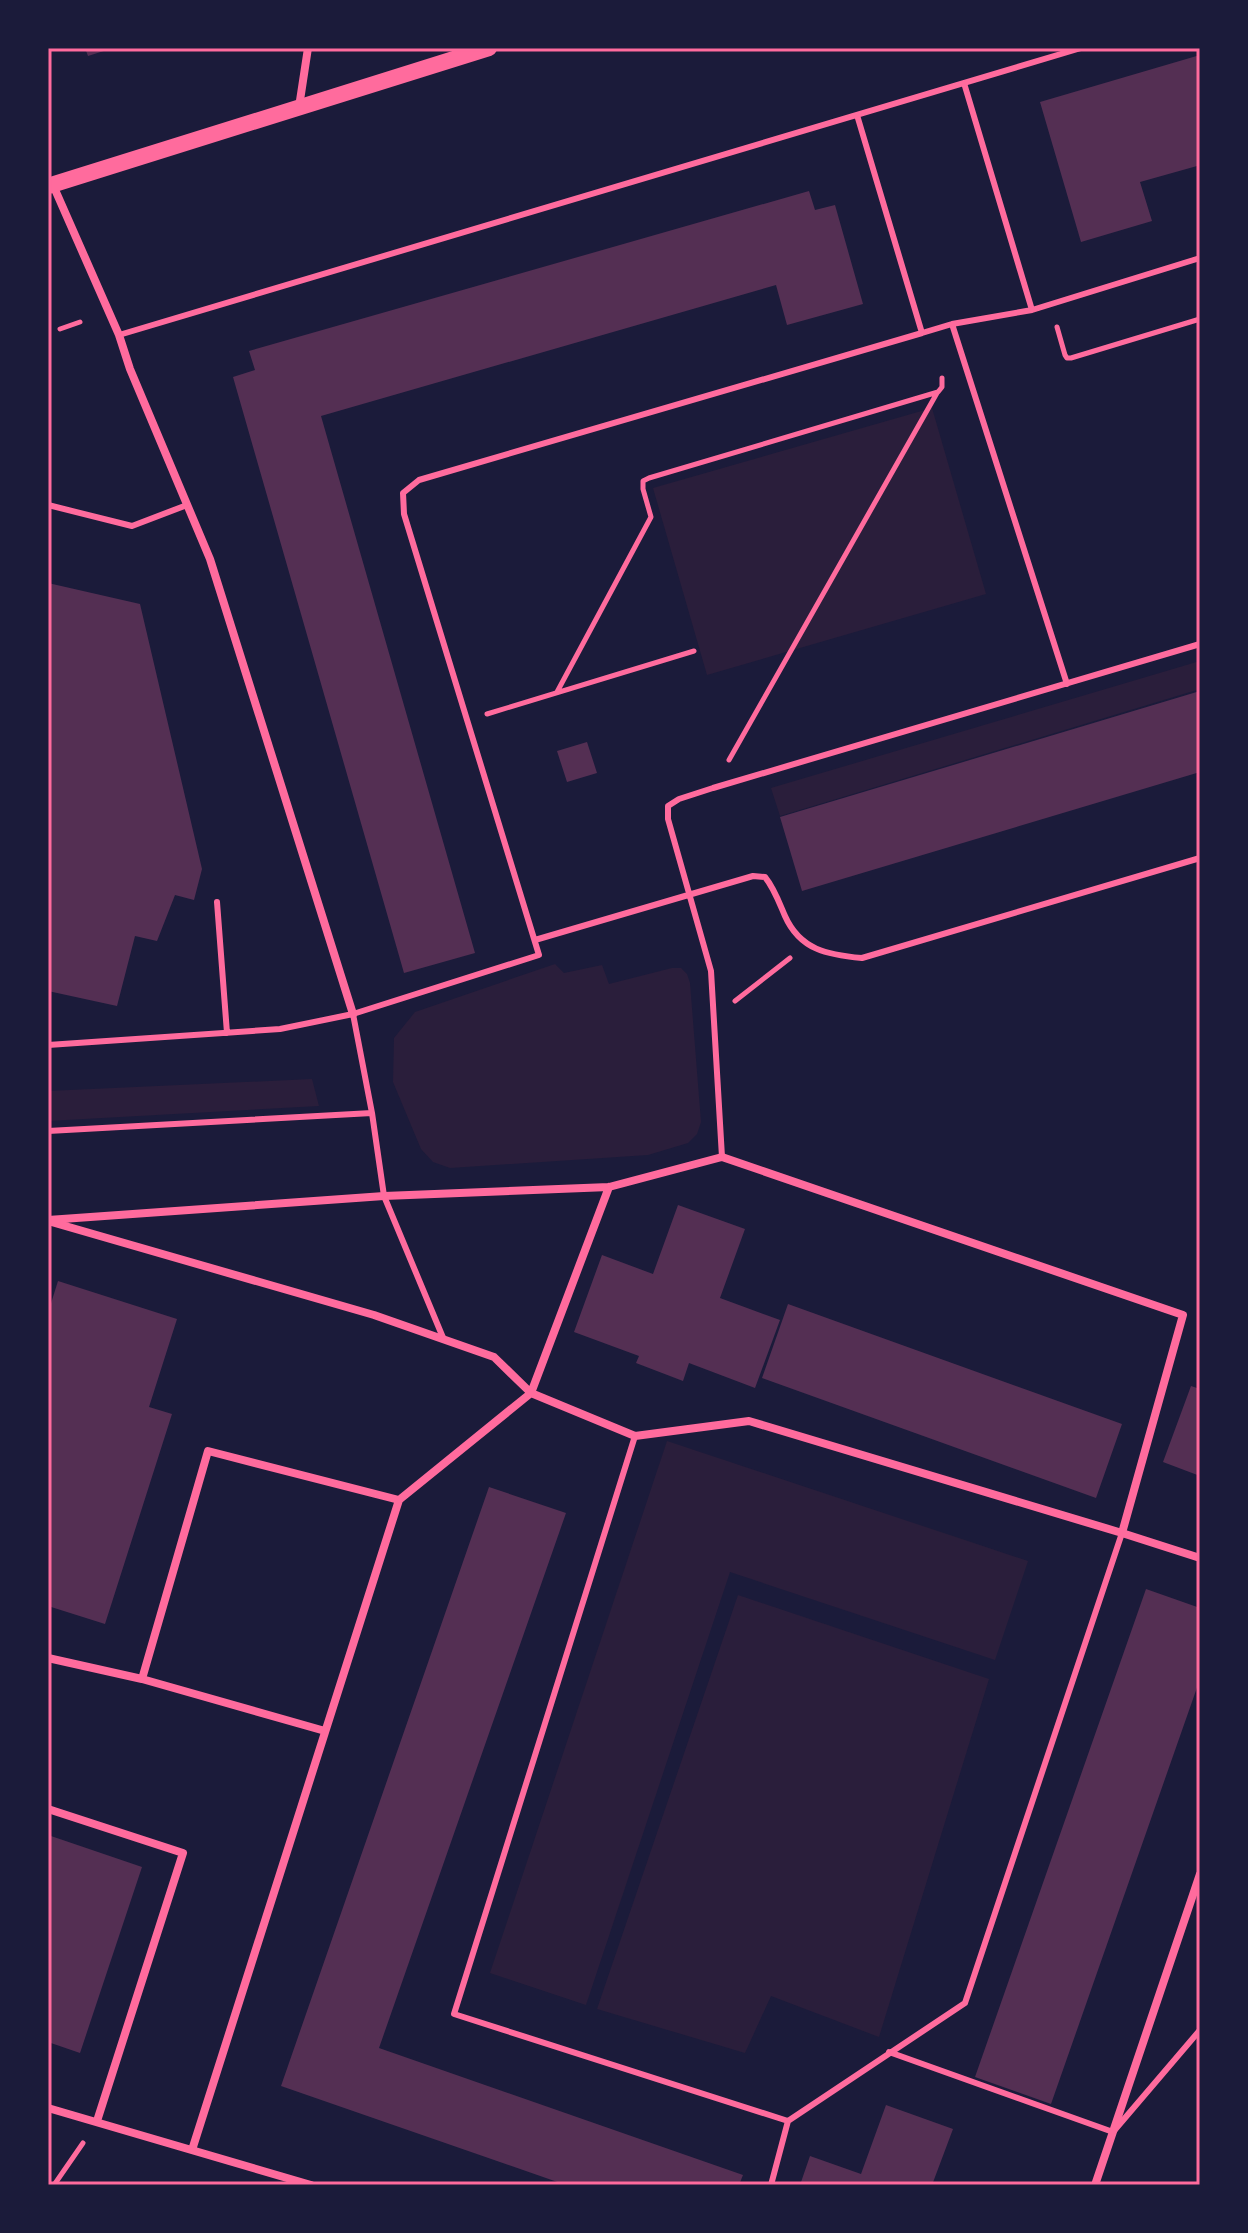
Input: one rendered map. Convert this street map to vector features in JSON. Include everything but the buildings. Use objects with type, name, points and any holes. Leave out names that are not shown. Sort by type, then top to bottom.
[{"type":"main road","points":[[50,185],[489,48]]},
{"type":"street","points":[[299,108],[308,48]]},
{"type":"street","points":[[50,185],[119,335],[130,369],[210,559],[353,1014]]},
{"type":"street","points":[[48,1221],[384,1196],[609,1187],[722,1157],[1183,1315],[1122,1533]]},
{"type":"street","points":[[192,2150],[399,1500],[531,1393],[609,1187]]},
{"type":"street","points":[[48,1221],[374,1315],[494,1357],[531,1393],[635,1436],[749,1421],[1200,1558]]},
{"type":"street","points":[[142,1679],[208,1451],[399,1500]]},
{"type":"street","points":[[48,1658],[142,1679],[325,1731]]},
{"type":"street","points":[[48,1809],[183,1853],[97,2121]]},
{"type":"street","points":[[1095,2185],[1200,1874]]},
{"type":"street","points":[[48,2108],[311,2185]]},
{"type":"street","points":[[269,2185],[272,2174]]},
{"type":"lane","points":[[119,335],[1081,48]]},
{"type":"lane","points":[[964,83],[1032,310]]},
{"type":"lane","points":[[857,115],[925,332]]},
{"type":"lane","points":[[48,1045],[280,1029],[353,1014],[539,955],[404,514],[403,493],[419,480],[952,324],[1032,310],[1200,258]]},
{"type":"lane","points":[[952,324],[1067,684]]},
{"type":"lane","points":[[48,505],[132,526],[187,505]]},
{"type":"lane","points":[[722,1157],[711,971],[668,819],[668,806],[679,799],[713,788],[1200,644]]},
{"type":"lane","points":[[535,940],[753,876],[765,877],[771,884],[787,921],[806,944],[834,956],[862,958],[1200,858]]},
{"type":"lane","points":[[217,902],[227,1033]]},
{"type":"lane","points":[[353,1014],[384,1196],[444,1340]]},
{"type":"lane","points":[[48,1131],[372,1113]]},
{"type":"lane","points":[[635,1436],[454,2014],[788,2121]]},
{"type":"lane","points":[[771,2185],[788,2121],[965,2003],[1122,1533]]},
{"type":"lane","points":[[889,2052],[1113,2132],[1200,2030]]},
{"type":"path","points":[[1050,304],[1067,358],[1200,319]]},
{"type":"path","points":[[60,329],[80,322]]},
{"type":"path","points":[[713,788],[942,387],[925,332]]},
{"type":"path","points":[[557,692],[651,517],[643,481],[938,392]]},
{"type":"path","points":[[467,720],[694,651]]},
{"type":"path","points":[[712,1004],[735,1001],[806,944]]},
{"type":"path","points":[[54,2185],[97,2121]]},
{"type":"shaded area","points":[[932,408],[986,594],[707,675],[653,488]]},
{"type":"shaded area","points":[[1200,661],[1200,689],[780,816],[771,788]]},
{"type":"shaded area","points":[[555,964],[564,973],[602,965],[609,984],[672,968],[681,968],[687,974],[701,1122],[697,1134],[688,1143],[648,1155],[450,1168],[433,1162],[421,1149],[393,1082],[394,1038],[415,1012]]},
{"type":"shaded area","points":[[312,1079],[319,1106],[48,1121],[48,1091]]},
{"type":"shaded area","points":[[667,1441],[1028,1561],[995,1660],[730,1572],[586,2005],[490,1973]]},
{"type":"shaded area","points":[[738,1595],[989,1679],[879,2037],[771,1996],[745,2053],[597,2009]]}]
